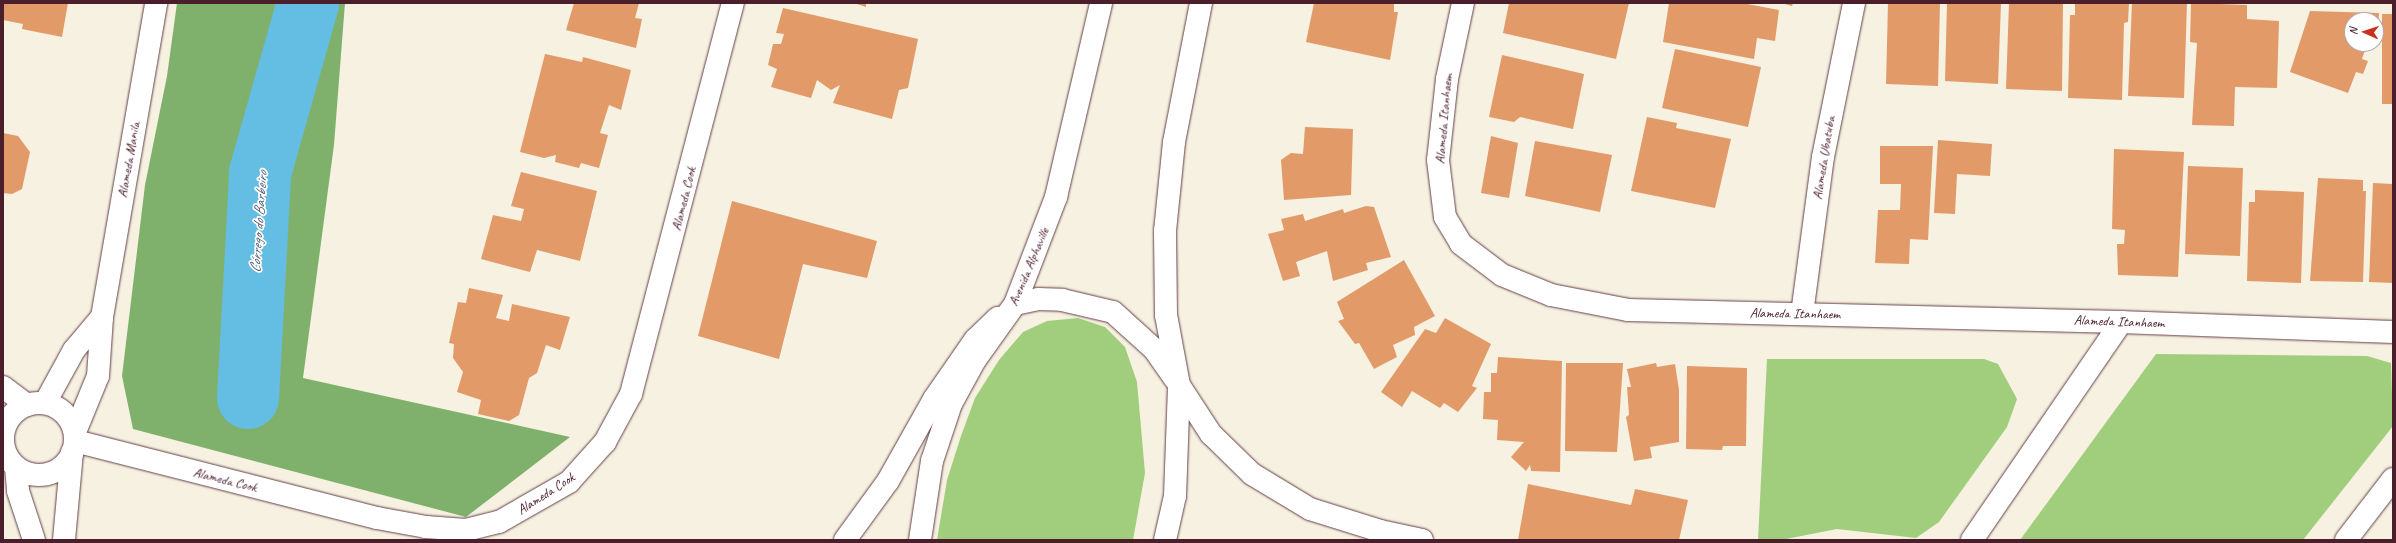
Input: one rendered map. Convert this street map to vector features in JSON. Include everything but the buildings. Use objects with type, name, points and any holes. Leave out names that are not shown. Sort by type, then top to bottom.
[{"type":"street","name":"Alameda Manila","points":[[74,442],[98,376],[102,317],[156,3]]},
{"type":"street","name":"Alameda Cook","points":[[74,442],[377,518],[426,527],[466,530],[499,522],[569,482],[605,442],[631,394],[733,3]]},
{"type":"street","name":"Avenida Alphaville","points":[[920,540],[932,460],[951,404],[975,360],[1015,304],[1056,197],[1101,3]]},
{"type":"street","points":[[1164,540],[1175,496],[1179,385],[1166,315],[1165,231],[1174,142],[1201,3]]},
{"type":"street","name":"Alameda Itanhaem","points":[[1463,3],[1447,79],[1438,160],[1445,217],[1461,244],[1502,276],[1559,296],[1628,310],[2120,322],[2393,332]]},
{"type":"street","name":"Alameda Ubatuba","points":[[1802,314],[1823,157],[1854,3]]},
{"type":"street","points":[[846,540],[888,481],[934,399],[975,340],[1015,304],[1038,298],[1062,300],[1113,312],[1154,349],[1211,434],[1252,474],[1310,509],[1380,531],[1422,540]]},
{"type":"street","points":[[74,442],[67,462],[48,474],[26,473],[16,467],[6,453],[4,425],[18,410],[36,404],[74,350],[102,317]]},
{"type":"street","points":[[1972,540],[2120,322]]},
{"type":"street","points":[[2361,332],[2393,343]]},
{"type":"street","points":[[3,387],[36,404],[61,410],[74,442],[64,540]]},
{"type":"street","points":[[16,467],[18,491],[34,540]]},
{"type":"street","points":[[2346,540],[2393,479]]},
{"type":"green space","points":[[177,3],[345,3],[334,145],[303,378],[570,437],[466,517],[133,429],[122,376],[145,185],[167,76]]},
{"type":"green space","points":[[1078,318],[1105,327],[1125,347],[1137,382],[1145,473],[1133,540],[937,540],[947,480],[961,436],[975,398],[999,360],[1023,332],[1047,321]]},
{"type":"green space","points":[[2156,354],[2367,356],[2391,363],[2393,426],[2303,540],[2020,540]]},
{"type":"green space","points":[[1767,359],[1984,359],[1998,364],[2017,399],[2007,427],[1939,522],[1916,538],[1837,529],[1781,540],[1758,540]]},
{"type":"waterway","name":"Córrego do Barbeiro","points":[[248,398],[260,173],[308,3]]}]
